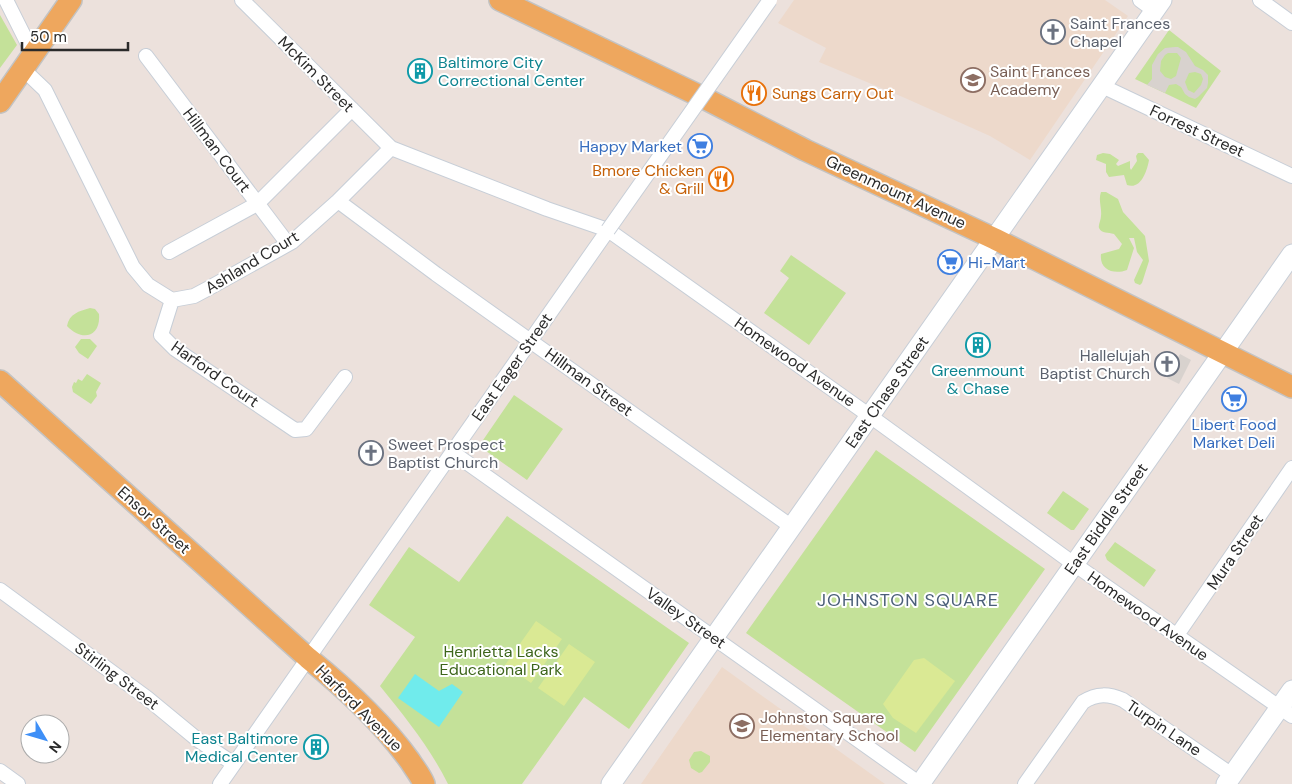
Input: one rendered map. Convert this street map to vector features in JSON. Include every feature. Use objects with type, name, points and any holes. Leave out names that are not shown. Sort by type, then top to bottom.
[{"type":"main road","points":[[0,102],[71,0]]},
{"type":"main road","name":"Greenmount Avenue","points":[[500,0],[702,97],[805,150],[995,239],[1292,387]]},
{"type":"main road","name":"Ensor Street","points":[[0,381],[308,658]]},
{"type":"main road","name":"Harford Avenue","points":[[308,658],[331,677],[385,729],[400,747],[424,784]]},
{"type":"street","points":[[6,0],[28,62],[45,90],[133,267],[148,285],[172,300]]},
{"type":"street","name":"McKim Street","points":[[242,0],[391,148]]},
{"type":"street","name":"East Eager Street","points":[[220,784],[770,0]]},
{"type":"street","points":[[1260,0],[1292,23]]},
{"type":"street","name":"East Chase Street","points":[[612,784],[1102,86],[1152,4]]},
{"type":"street","name":"Hillman Court","points":[[146,56],[288,244]]},
{"type":"street","name":"Forrest Street","points":[[1102,86],[1292,176]]},
{"type":"street","points":[[169,252],[258,204],[352,109]]},
{"type":"street","name":"Ashland Court","points":[[172,300],[194,296],[288,244],[338,201],[391,148]]},
{"type":"street","name":"Homewood Avenue","points":[[391,148],[547,209],[608,230],[1074,564],[1286,712]]},
{"type":"street","name":"Hillman Street","points":[[338,201],[449,284],[792,527]]},
{"type":"street","name":"East Biddle Street","points":[[920,784],[1292,254]]},
{"type":"street","name":"Harford Court","points":[[172,300],[161,335],[175,348],[295,430],[306,429],[345,377]]},
{"type":"street","name":"Valley Street","points":[[452,452],[920,784]]},
{"type":"street","name":"Mura Street","points":[[1177,635],[1292,468]]},
{"type":"street","name":"Stirling Street","points":[[0,590],[147,698],[198,740],[234,764]]},
{"type":"street","points":[[1229,780],[1286,712],[1292,690]]},
{"type":"street","name":"Turpin Lane","points":[[1025,784],[1083,702],[1091,697],[1107,695],[1123,700],[1229,780]]},
{"type":"street","points":[[0,771],[18,784]]},
{"type":"shaded area","name":"Saint Frances Academy","points":[[794,0],[1105,0],[1128,16],[1030,160],[990,136],[819,62],[826,48],[778,23]]},
{"type":"shaded area","points":[[1178,47],[1186,52],[1195,66],[1208,75],[1207,88],[1195,99],[1185,94],[1181,87],[1176,84],[1169,85],[1165,93],[1147,85],[1152,79],[1152,65],[1158,54],[1165,48]],"holes":[[[1168,53],[1177,53],[1181,58],[1176,76],[1171,79],[1165,77],[1160,71],[1161,61]],[[1189,73],[1201,74],[1203,79],[1201,85],[1194,93],[1188,90],[1185,82]]]},
{"type":"shaded area","points":[[1180,354],[1191,360],[1179,384],[1167,378]]},
{"type":"shaded area","name":"Johnston Square Elementary School","points":[[722,667],[885,784],[641,784]]},
{"type":"green space","points":[[0,15],[17,45],[0,68]]},
{"type":"green space","points":[[1169,30],[1221,71],[1196,108],[1135,79]]},
{"type":"green space","points":[[1103,153],[1110,154],[1119,160],[1116,164],[1118,166],[1130,161],[1131,170],[1137,161],[1136,156],[1138,153],[1143,153],[1149,160],[1147,169],[1140,182],[1132,186],[1127,185],[1124,175],[1109,177],[1106,172],[1106,164],[1096,160],[1097,155]]},
{"type":"green space","points":[[1101,192],[1106,192],[1118,199],[1123,212],[1145,236],[1149,261],[1140,285],[1135,283],[1134,280],[1143,260],[1137,252],[1134,238],[1129,238],[1134,248],[1127,270],[1117,272],[1108,270],[1102,264],[1101,254],[1119,249],[1122,244],[1114,234],[1103,232],[1099,228]]},
{"type":"green space","points":[[791,255],[846,293],[809,345],[764,313],[789,278],[780,271]]},
{"type":"green space","points":[[90,308],[95,309],[99,314],[99,322],[94,332],[89,335],[79,334],[67,326],[72,316]]},
{"type":"green space","points":[[81,339],[90,339],[97,346],[88,359],[79,353],[75,347]]},
{"type":"green space","points":[[87,374],[101,383],[96,392],[97,396],[91,404],[73,392],[72,387],[74,382],[76,383],[78,379],[82,381]]},
{"type":"green space","points":[[514,395],[563,429],[527,480],[479,446]]},
{"type":"green space","name":"JOHNSTON SQUARE","points":[[876,450],[1045,569],[915,752],[746,633]]},
{"type":"green space","points":[[1063,491],[1089,509],[1074,530],[1071,530],[1047,513]]},
{"type":"green space","name":"Henrietta Lacks Educational Park","points":[[507,516],[689,643],[629,729],[584,697],[522,784],[448,784],[425,746],[380,686],[415,637],[369,605],[409,547],[459,582]]},
{"type":"green space","points":[[1115,542],[1156,570],[1144,587],[1107,560],[1105,555]]},
{"type":"green space","points":[[536,621],[562,639],[531,683],[505,665]]},
{"type":"green space","points":[[569,644],[595,662],[564,706],[538,688]]},
{"type":"green space","points":[[924,658],[955,681],[916,733],[893,718],[883,704],[914,660]]},
{"type":"green space","points":[[701,751],[710,756],[710,762],[699,773],[691,768],[689,760],[694,752]]},
{"type":"water","points":[[415,674],[439,691],[452,684],[463,692],[439,727],[398,698]]},
{"type":"place","name":"Saint Frances Chapel","points":[[1053,32]]},
{"type":"place","name":"Baltimore City Correctional Center","points":[[420,71]]},
{"type":"place","name":"Saint Frances Academy","points":[[973,80]]},
{"type":"place","name":"Sungs Carry Out","points":[[754,93]]},
{"type":"place","name":"Happy Market","points":[[700,146]]},
{"type":"place","name":"Bmore Chicken & Grill","points":[[721,179]]},
{"type":"place","name":"Hi-Mart","points":[[950,262]]},
{"type":"place","name":"Greenmount & Chase","points":[[978,345]]},
{"type":"place","name":"Hallelujah Baptist Church","points":[[1167,364]]},
{"type":"place","name":"Libert Food Market Deli","points":[[1234,399]]},
{"type":"place","name":"Sweet Prospect Baptist Church","points":[[371,453]]},
{"type":"place","name":"Johnston Square Elementary School","points":[[742,726]]},
{"type":"place","name":"East Baltimore Medical Center","points":[[316,747]]},
{"type":"district","name":"JOHNSTON SQUARE","points":[[908,600]]}]
